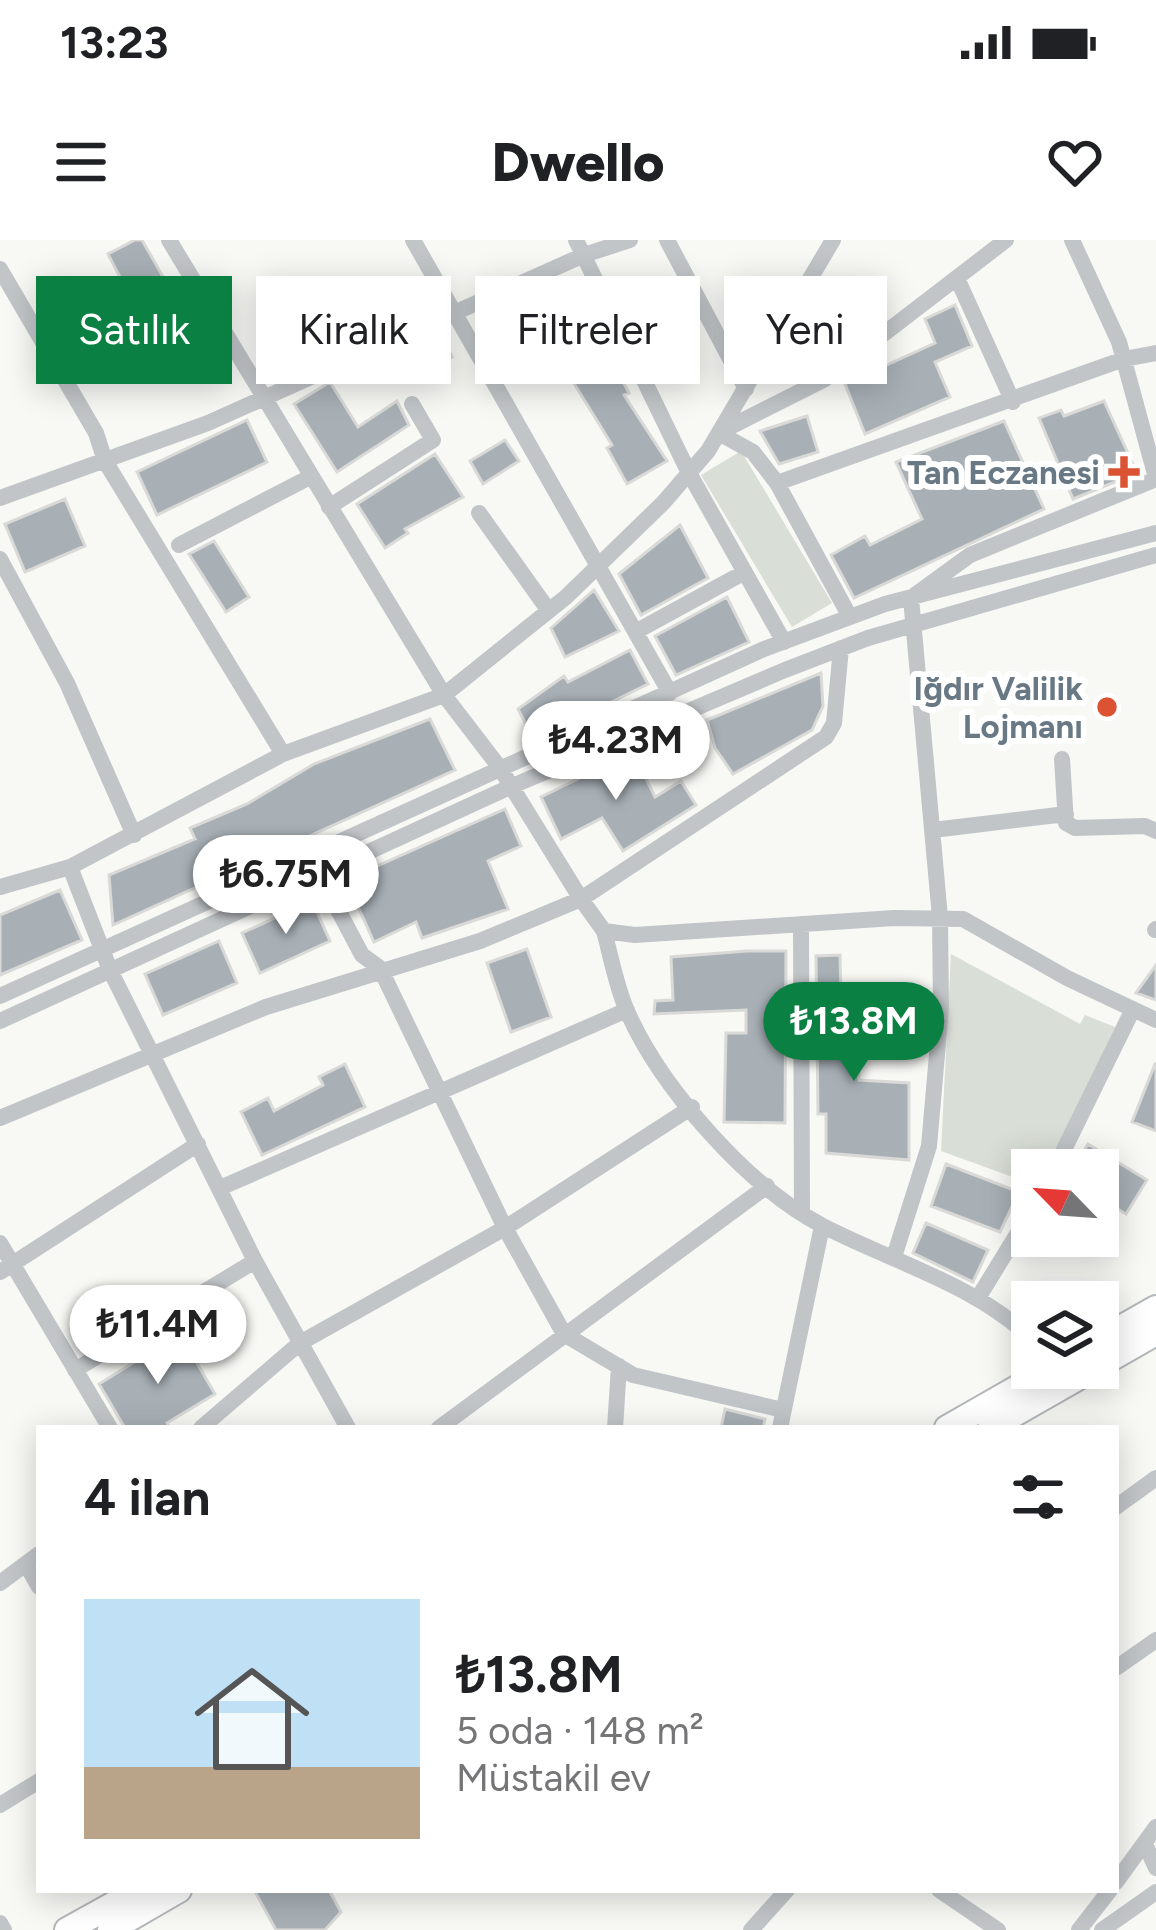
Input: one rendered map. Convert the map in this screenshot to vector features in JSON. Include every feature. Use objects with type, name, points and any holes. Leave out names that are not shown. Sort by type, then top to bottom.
[{"type":"highway","points":[[1119,1329],[1156,1308]]},
{"type":"highway","points":[[1119,1354],[1156,1333]]},
{"type":"highway","points":[[952,1425],[1015,1389]]},
{"type":"highway","points":[[995,1425],[1058,1389]]},
{"type":"highway","points":[[67,1930],[134,1893]]},
{"type":"highway","points":[[110,1930],[174,1893]]},
{"type":"street","points":[[413,240],[601,564],[670,693]]},
{"type":"street","points":[[0,498],[263,399],[453,314],[580,248],[630,240]]},
{"type":"street","points":[[667,240],[746,389]]},
{"type":"street","points":[[0,887],[70,867],[283,754],[444,695],[601,564],[689,473],[719,433],[832,240]]},
{"type":"street","points":[[719,433],[825,379],[1006,240]]},
{"type":"street","points":[[910,598],[970,555],[1156,478],[1124,359],[1072,240]]},
{"type":"street","points":[[174,242],[263,399],[444,695],[500,768],[604,931],[627,1010],[665,1076],[748,1174],[822,1226],[894,1256],[998,1308],[1011,1320]]},
{"type":"street","points":[[580,248],[689,473],[784,642]]},
{"type":"street","points":[[0,269],[96,433],[105,460],[283,754]]},
{"type":"street","points":[[958,278],[1013,402]]},
{"type":"street","points":[[777,483],[1124,359],[1156,353]]},
{"type":"street","points":[[329,506],[433,440],[412,404]]},
{"type":"street","points":[[719,433],[753,452],[777,483],[850,617]]},
{"type":"street","points":[[178,544],[310,476]]},
{"type":"street","points":[[479,513],[549,611]]},
{"type":"street","points":[[0,997],[784,642],[910,598],[1156,532]]},
{"type":"street","points":[[0,1021],[510,787],[841,648],[1156,555]]},
{"type":"street","points":[[0,559],[68,683],[134,835]]},
{"type":"street","points":[[637,631],[745,572]]},
{"type":"street","points":[[894,1256],[933,1124],[941,1010],[940,917],[917,625],[910,598]]},
{"type":"street","points":[[0,1118],[154,1052],[380,968],[480,941],[581,899],[826,737],[835,723],[841,648]]},
{"type":"street","points":[[1062,759],[1066,823],[1075,828],[1145,826],[1156,831]]},
{"type":"street","points":[[933,830],[1066,814]]},
{"type":"street","points":[[70,867],[110,970],[255,1261],[346,1425]]},
{"type":"street","points":[[320,874],[362,955],[380,968],[506,1228],[564,1334],[633,1375],[782,1419],[822,1226]]},
{"type":"street","points":[[604,931],[635,935],[963,919],[1156,1020]]},
{"type":"street","points":[[801,924],[802,1211]]},
{"type":"street","points":[[1064,1149],[1133,1009]]},
{"type":"street","points":[[220,1188],[627,1010]]},
{"type":"street","points":[[204,1425],[300,1343],[506,1228],[692,1107]]},
{"type":"street","points":[[6,1268],[198,1144]]},
{"type":"street","points":[[443,1425],[767,1186]]},
{"type":"street","points":[[0,1243],[6,1268],[108,1425]]},
{"type":"street","points":[[978,1298],[1011,1244]]},
{"type":"street","points":[[74,1370],[255,1261]]},
{"type":"street","points":[[615,1425],[619,1366]]},
{"type":"street","points":[[1119,1505],[1156,1478]]},
{"type":"street","points":[[0,1583],[32,1560]]},
{"type":"street","points":[[1119,1666],[1156,1640]]},
{"type":"street","points":[[0,1805],[36,1783]]},
{"type":"street","points":[[1119,1878],[1156,1827]]},
{"type":"street","points":[[1145,1844],[1156,1868]]},
{"type":"street","points":[[1102,1930],[1156,1892]]},
{"type":"street","points":[[751,1930],[784,1893]]},
{"type":"street","points":[[943,1893],[998,1930]]},
{"type":"street","points":[[1079,1930],[1108,1893]]},
{"type":"shaded area","points":[[741,451],[832,603],[792,627],[701,475]]},
{"type":"shaded area","points":[[951,954],[1080,1024],[1085,1015],[1115,1027],[1059,1149],[1011,1149],[1011,1176],[941,1151]]},
{"type":"building","points":[[142,240],[163,276],[119,276],[108,254]]},
{"type":"building","points":[[955,305],[972,346],[935,362],[950,397],[865,434],[845,384],[887,384],[887,365],[935,343],[925,319]]},
{"type":"building","points":[[331,384],[358,427],[397,401],[409,425],[337,472],[294,404]]},
{"type":"building","points":[[574,384],[624,384],[629,393],[624,395],[667,461],[627,484],[607,448],[612,445]]},
{"type":"building","points":[[1104,401],[1137,473],[1073,499],[1039,418],[1061,410],[1064,416]]},
{"type":"building","points":[[807,416],[818,452],[779,464],[760,431]]},
{"type":"building","points":[[247,420],[267,462],[157,515],[137,472]]},
{"type":"building","points":[[1004,421],[1044,509],[854,598],[831,555],[865,536],[870,545],[922,519],[896,462]]},
{"type":"building","points":[[505,440],[519,461],[483,484],[470,461]]},
{"type":"building","points":[[435,454],[463,497],[405,529],[408,533],[385,548],[357,504]]},
{"type":"building","points":[[65,499],[85,546],[25,572],[5,524]]},
{"type":"building","points":[[680,525],[708,578],[641,615],[619,574]]},
{"type":"building","points":[[214,541],[249,597],[226,612],[189,554]]},
{"type":"building","points":[[594,590],[619,631],[565,657],[551,628]]},
{"type":"building","points":[[727,597],[749,642],[676,675],[655,636]]},
{"type":"building","points":[[630,650],[648,684],[534,740],[518,709],[564,676],[568,682]]},
{"type":"building","points":[[821,673],[823,706],[812,730],[733,774],[715,748],[707,720]]},
{"type":"building","points":[[430,719],[455,770],[113,925],[109,875],[195,839],[190,828],[247,804],[314,764]]},
{"type":"building","points":[[633,752],[655,797],[681,781],[696,805],[623,851],[602,818],[561,839],[541,797]]},
{"type":"building","points":[[505,809],[521,846],[488,861],[508,909],[422,938],[416,922],[374,942],[346,880]]},
{"type":"building","points":[[60,890],[82,940],[0,975],[0,915]]},
{"type":"building","points":[[312,901],[330,941],[260,973],[242,933]]},
{"type":"building","points":[[219,941],[237,983],[163,1015],[145,974]]},
{"type":"building","points":[[527,949],[551,1017],[511,1032],[487,963]]},
{"type":"building","points":[[786,951],[785,1123],[724,1122],[726,1033],[746,1033],[746,1010],[654,1014],[655,1001],[673,1000],[671,957]]},
{"type":"building","points":[[840,955],[842,1036],[859,1036],[859,1080],[909,1083],[909,1160],[826,1153],[826,1114],[818,1114],[816,956]]},
{"type":"building","points":[[1156,965],[1156,1000],[1136,993]]},
{"type":"building","points":[[345,1064],[365,1107],[262,1155],[241,1112],[268,1098],[274,1111],[323,1085],[319,1077]]},
{"type":"building","points":[[1156,1064],[1156,1131],[1132,1122]]},
{"type":"building","points":[[1119,1163],[1147,1180],[1126,1214],[1119,1210]]},
{"type":"building","points":[[946,1164],[1011,1189],[1011,1209],[1000,1232],[931,1206]]},
{"type":"building","points":[[926,1223],[988,1250],[973,1282],[913,1253]]},
{"type":"building","points":[[180,1334],[215,1394],[168,1425],[123,1425],[99,1384]]},
{"type":"building","points":[[725,1409],[765,1419],[764,1425],[722,1425]]},
{"type":"building","points":[[256,1893],[331,1893],[341,1912],[325,1930],[276,1930]]},
{"type":"place","name":"Tan Eczanesi","points":[[1124,472]]},
{"type":"place","name":"Iğdır Valilik Lojmanı","points":[[1107,707]]}]
